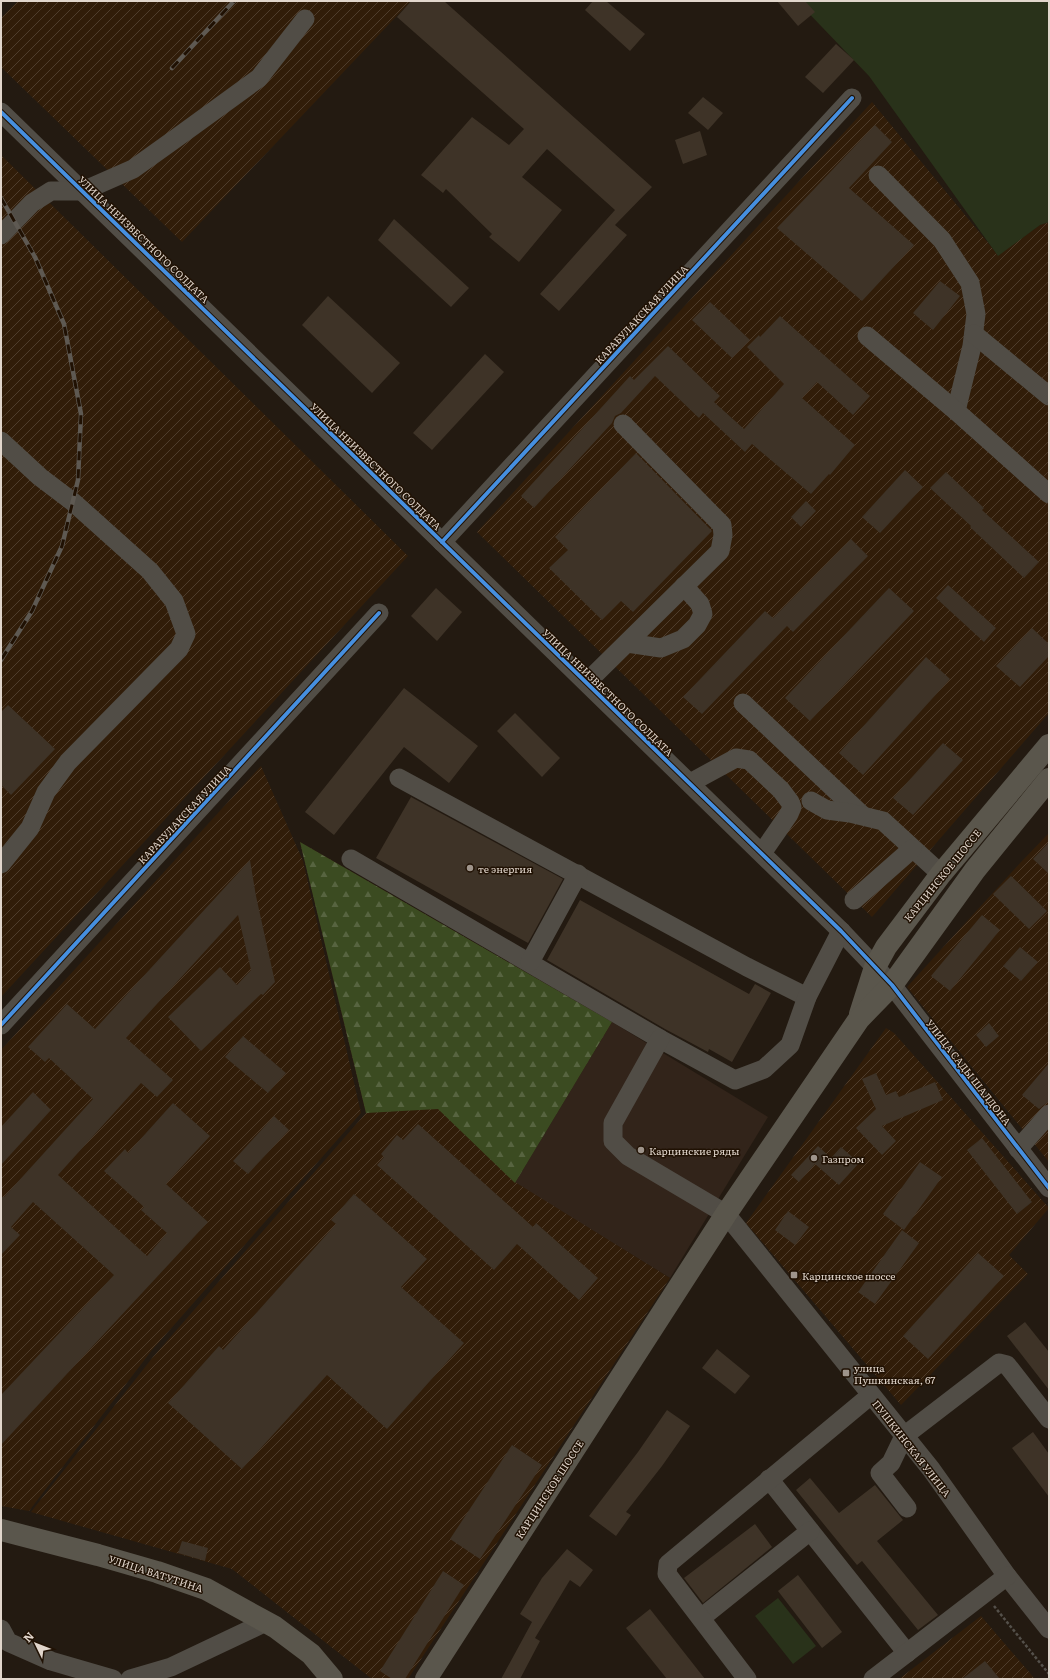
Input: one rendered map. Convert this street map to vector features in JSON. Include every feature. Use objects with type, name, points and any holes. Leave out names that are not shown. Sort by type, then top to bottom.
[{"type":"main road","name":"КАРЦИНСКОЕ ШОССЕ","points":[[859,1019],[875,967],[886,947],[942,874],[1049,745]]},
{"type":"main road","name":"КАРЦИНСКОЕ ШОССЕ","points":[[426,1679],[726,1214],[859,1019],[892,985],[975,870],[1049,779]]},
{"type":"main road","name":"УЛИЦА ВАТУТИНА","points":[[1,1530],[98,1555],[157,1572],[206,1589],[266,1622],[311,1654],[332,1679]]},
{"type":"street","points":[[1,235],[32,203],[51,191],[83,191],[133,169],[215,109],[244,90],[258,78],[305,19]]},
{"type":"street","name":"КАРАБУЛАКСКАЯ УЛИЦА","points":[[442,542],[852,98]]},
{"type":"street","name":"УЛИЦА НЕИЗВЕСТНОГО СОЛДАТА","points":[[1,112],[762,853],[875,967]]},
{"type":"street","points":[[878,175],[942,240],[970,283],[976,314],[974,334],[956,411]]},
{"type":"street","points":[[974,334],[1049,396]]},
{"type":"street","points":[[867,336],[956,411],[1049,494]]},
{"type":"street","points":[[587,682],[720,551],[723,535],[722,525],[623,424]]},
{"type":"street","points":[[1,440],[40,477],[73,502],[150,571],[174,601],[186,634],[179,649],[68,762],[46,792],[30,828],[1,864]]},
{"type":"street","points":[[627,643],[661,648],[683,639],[697,625],[704,614],[700,604],[684,586]]},
{"type":"street","name":"КАРАБУЛАКСКАЯ УЛИЦА","points":[[2,1023],[379,613]]},
{"type":"street","points":[[743,703],[862,815]]},
{"type":"street","points":[[690,783],[736,758],[749,760],[781,790],[790,802],[792,808],[762,853]]},
{"type":"street","points":[[399,778],[747,967],[808,998]]},
{"type":"street","points":[[811,801],[827,810],[862,815],[883,821],[895,830],[912,849],[942,874]]},
{"type":"street","points":[[854,900],[912,849]]},
{"type":"street","points":[[351,859],[660,1039],[735,1080],[764,1069],[790,1045],[808,998],[841,931]]},
{"type":"street","points":[[530,962],[578,874]]},
{"type":"street","name":"УЛИЦА САДЫ ШАЛДОНА","points":[[875,967],[892,985],[1049,1188]]},
{"type":"street","points":[[660,1039],[613,1123],[613,1141],[628,1156],[726,1214]]},
{"type":"street","points":[[1018,1149],[1049,1114]]},
{"type":"street","name":"ПУШКИНСКАЯ УЛИЦА","points":[[726,1214],[930,1469],[1007,1576],[1049,1629]]},
{"type":"street","points":[[907,1508],[880,1474],[891,1463],[904,1436],[999,1363],[1007,1365],[1049,1419]]},
{"type":"street","points":[[747,1679],[667,1574],[668,1564],[871,1394]]},
{"type":"street","points":[[769,1479],[907,1653]]},
{"type":"street","points":[[701,1618],[810,1531]]},
{"type":"street","points":[[873,1679],[1007,1576]]},
{"type":"street","points":[[130,1679],[171,1667],[266,1622]]},
{"type":"street","points":[[1,1629],[8,1642],[51,1661],[113,1679]]},
{"type":"path","points":[[984,1594],[1049,1674]]},
{"type":"shaded area","points":[[18,1],[411,1],[182,242],[1,67],[1,18]]},
{"type":"shaded area","points":[[872,102],[998,255],[1040,225],[1049,222],[1049,713],[872,917],[477,532]]},
{"type":"shaded area","points":[[1,155],[408,556],[1,997]]},
{"type":"shaded area","points":[[261,766],[303,861],[361,1113],[152,1350],[29,1511],[1,1506],[1,1050]]},
{"type":"shaded area","points":[[1049,833],[1049,1162],[907,987]]},
{"type":"shaded area","points":[[300,842],[612,1022],[515,1182],[670,1278],[408,1679],[372,1679],[232,1569],[31,1512],[153,1357],[366,1113]]},
{"type":"shaded area","name":"Карцинские ряды","points":[[612,1022],[768,1117],[670,1278],[515,1183]]},
{"type":"shaded area","points":[[886,1028],[894,1033],[1049,1208],[1009,1255],[1028,1274],[901,1405],[746,1223]]},
{"type":"shaded area","points":[[981,1616],[1035,1679],[899,1679]]},
{"type":"green space","points":[[797,1],[1049,1],[1049,222],[1040,225],[998,256],[869,76]]},
{"type":"green space","points":[[300,842],[612,1022],[515,1183],[438,1109],[366,1113]]},
{"type":"green space","points":[[778,1598],[816,1646],[793,1664],[755,1616]]},
{"type":"building","points":[[411,1],[444,1],[652,187],[615,225],[627,235],[559,311],[540,294],[615,210],[547,149],[522,177],[562,210],[519,262],[489,237],[492,234],[446,189],[443,193],[421,175],[472,117],[509,145],[524,129],[397,17]]},
{"type":"building","points":[[593,1],[606,1],[645,34],[630,51],[585,10]]},
{"type":"building","points":[[777,1],[805,1],[815,12],[798,26]]},
{"type":"building","points":[[836,44],[854,60],[823,93],[805,77]]},
{"type":"building","points":[[703,97],[723,113],[708,130],[688,113]]},
{"type":"building","points":[[875,125],[892,142],[849,188],[914,245],[862,301],[777,228]]},
{"type":"building","points":[[700,131],[707,155],[683,164],[675,140]]},
{"type":"building","points":[[394,219],[469,288],[451,307],[378,240]]},
{"type":"building","points":[[940,281],[960,296],[933,330],[913,313]]},
{"type":"building","points":[[328,296],[400,363],[372,393],[302,325]]},
{"type":"building","points":[[710,302],[750,340],[732,358],[692,320]]},
{"type":"building","points":[[780,316],[870,396],[853,415],[817,382],[802,398],[855,445],[830,475],[829,474],[811,494],[752,444],[745,452],[703,413],[699,418],[655,376],[621,413],[615,416],[612,423],[534,508],[521,496],[630,376],[634,380],[668,346],[720,396],[714,402],[744,429],[784,384],[747,347],[759,335],[760,337]]},
{"type":"building","points":[[485,354],[504,372],[432,450],[413,433]]},
{"type":"building","points":[[636,453],[712,531],[633,612],[621,601],[602,620],[549,568],[568,550],[555,537]]},
{"type":"building","points":[[905,470],[923,487],[880,533],[862,517]]},
{"type":"building","points":[[946,472],[984,508],[982,510],[1039,562],[1024,578],[930,488]]},
{"type":"building","points":[[806,501],[816,511],[801,527],[791,517]]},
{"type":"building","points":[[851,539],[868,556],[793,632],[787,626],[702,714],[683,697],[765,611],[773,618]]},
{"type":"building","points":[[948,585],[996,628],[984,642],[936,598]]},
{"type":"building","points":[[436,588],[462,612],[437,641],[411,616]]},
{"type":"building","points":[[889,588],[914,611],[810,721],[785,698]]},
{"type":"building","points":[[1032,628],[1049,644],[1049,656],[1020,687],[996,666]]},
{"type":"building","points":[[926,657],[950,679],[863,775],[839,753]]},
{"type":"building","points":[[404,688],[478,746],[449,783],[404,747],[334,835],[305,812]]},
{"type":"building","points":[[8,705],[55,749],[11,795],[1,785],[1,712]]},
{"type":"building","points":[[515,713],[560,758],[542,777],[497,731]]},
{"type":"building","points":[[943,743],[963,760],[913,815],[893,798]]},
{"type":"building","name":"те энергия","points":[[411,797],[563,879],[528,943],[376,858]]},
{"type":"building","points":[[1049,842],[1049,874],[1033,859]]},
{"type":"building","points":[[250,860],[256,896],[275,982],[263,995],[261,994],[201,1051],[168,1017],[220,967],[237,985],[251,970],[238,915],[126,1038],[173,1080],[157,1097],[141,1083],[58,1175],[147,1256],[167,1233],[141,1210],[144,1207],[104,1171],[125,1149],[128,1153],[173,1103],[210,1136],[166,1184],[208,1222],[1,1445],[1,1395],[114,1275],[33,1202],[11,1227],[20,1235],[1,1255],[1,1197],[4,1197],[93,1099],[49,1058],[45,1062],[28,1047],[67,1004],[95,1029]]},
{"type":"building","points":[[1011,876],[1047,911],[1029,929],[993,894]]},
{"type":"building","points":[[580,900],[749,994],[755,984],[771,993],[732,1062],[709,1049],[708,1052],[665,1029],[547,960]]},
{"type":"building","points":[[982,915],[1000,930],[950,991],[931,976]]},
{"type":"building","points":[[1020,947],[1038,962],[1021,981],[1003,966]]},
{"type":"building","points":[[989,1023],[999,1036],[986,1047],[976,1035]]},
{"type":"building","points":[[243,1036],[286,1073],[268,1093],[225,1057]]},
{"type":"building","points":[[1049,1063],[1049,1101],[1039,1109],[1022,1095]]},
{"type":"building","points":[[876,1073],[886,1095],[896,1091],[899,1097],[935,1082],[943,1100],[882,1126],[896,1141],[882,1155],[856,1128],[876,1109],[862,1079]]},
{"type":"building","points":[[33,1092],[51,1110],[1,1165],[1,1127]]},
{"type":"building","points":[[274,1116],[289,1130],[248,1174],[233,1161]]},
{"type":"building","points":[[418,1124],[533,1227],[536,1223],[598,1278],[579,1300],[517,1244],[494,1270],[377,1165],[384,1157],[381,1154],[397,1135],[403,1140]]},
{"type":"building","points":[[982,1138],[1032,1202],[1017,1214],[967,1150]]},
{"type":"building","points":[[818,1146],[831,1158],[841,1147],[859,1163],[839,1185],[815,1164],[799,1182],[791,1175]]},
{"type":"building","points":[[920,1162],[942,1177],[904,1230],[883,1214]]},
{"type":"building","points":[[354,1194],[427,1259],[401,1287],[464,1343],[387,1429],[327,1375],[242,1469],[168,1403],[219,1346],[223,1350],[336,1224],[331,1220]]},
{"type":"building","points":[[788,1211],[809,1227],[795,1245],[775,1230]]},
{"type":"building","points":[[902,1230],[919,1243],[875,1304],[858,1292]]},
{"type":"building","points":[[978,1253],[1004,1276],[928,1359],[903,1336]]},
{"type":"building","points":[[1025,1322],[1049,1352],[1049,1390],[1007,1336]]},
{"type":"building","points":[[717,1349],[750,1376],[735,1394],[702,1368]]},
{"type":"building","points":[[667,1410],[690,1426],[662,1466],[626,1512],[631,1515],[616,1536],[589,1516],[638,1452]]},
{"type":"building","points":[[1033,1432],[1049,1454],[1049,1497],[1012,1448]]},
{"type":"building","points":[[512,1445],[542,1465],[480,1559],[450,1539]]},
{"type":"building","points":[[810,1478],[839,1513],[875,1485],[903,1520],[877,1541],[938,1615],[918,1630],[862,1561],[857,1565],[796,1490]]},
{"type":"building","points":[[755,1524],[772,1547],[703,1603],[684,1578]]},
{"type":"building","points":[[182,1541],[208,1548],[205,1561],[178,1553]]},
{"type":"building","points":[[567,1549],[593,1570],[580,1587],[570,1580],[535,1638],[540,1641],[520,1679],[501,1679],[532,1622],[520,1614],[542,1578]]},
{"type":"building","points":[[443,1571],[464,1585],[405,1679],[392,1679],[380,1671]]},
{"type":"building","points":[[798,1575],[842,1632],[822,1648],[778,1591]]},
{"type":"building","points":[[650,1609],[705,1679],[667,1679],[626,1628]]},
{"type":"building","points":[[985,1661],[1000,1679],[962,1679]]},
{"type":"railway","points":[[172,68],[234,1]]},
{"type":"railway","points":[[1,198],[35,257],[64,324],[81,414],[78,480],[62,546],[32,611],[1,660]]},
{"type":"cycle path","points":[[442,542],[852,98]]},
{"type":"cycle path","points":[[1,112],[841,931],[892,985],[1049,1188]]},
{"type":"cycle path","points":[[1,1025],[379,613]]},
{"type":"place","name":"те энергия","points":[[470,868]]},
{"type":"place","name":"Карцинские ряды","points":[[641,1150]]},
{"type":"place","name":"Газпром","points":[[814,1158]]},
{"type":"place","name":"Карцинское шоссе","points":[[794,1275]]},
{"type":"place","name":"улица Пушкинская, 67","points":[[846,1373]]}]
